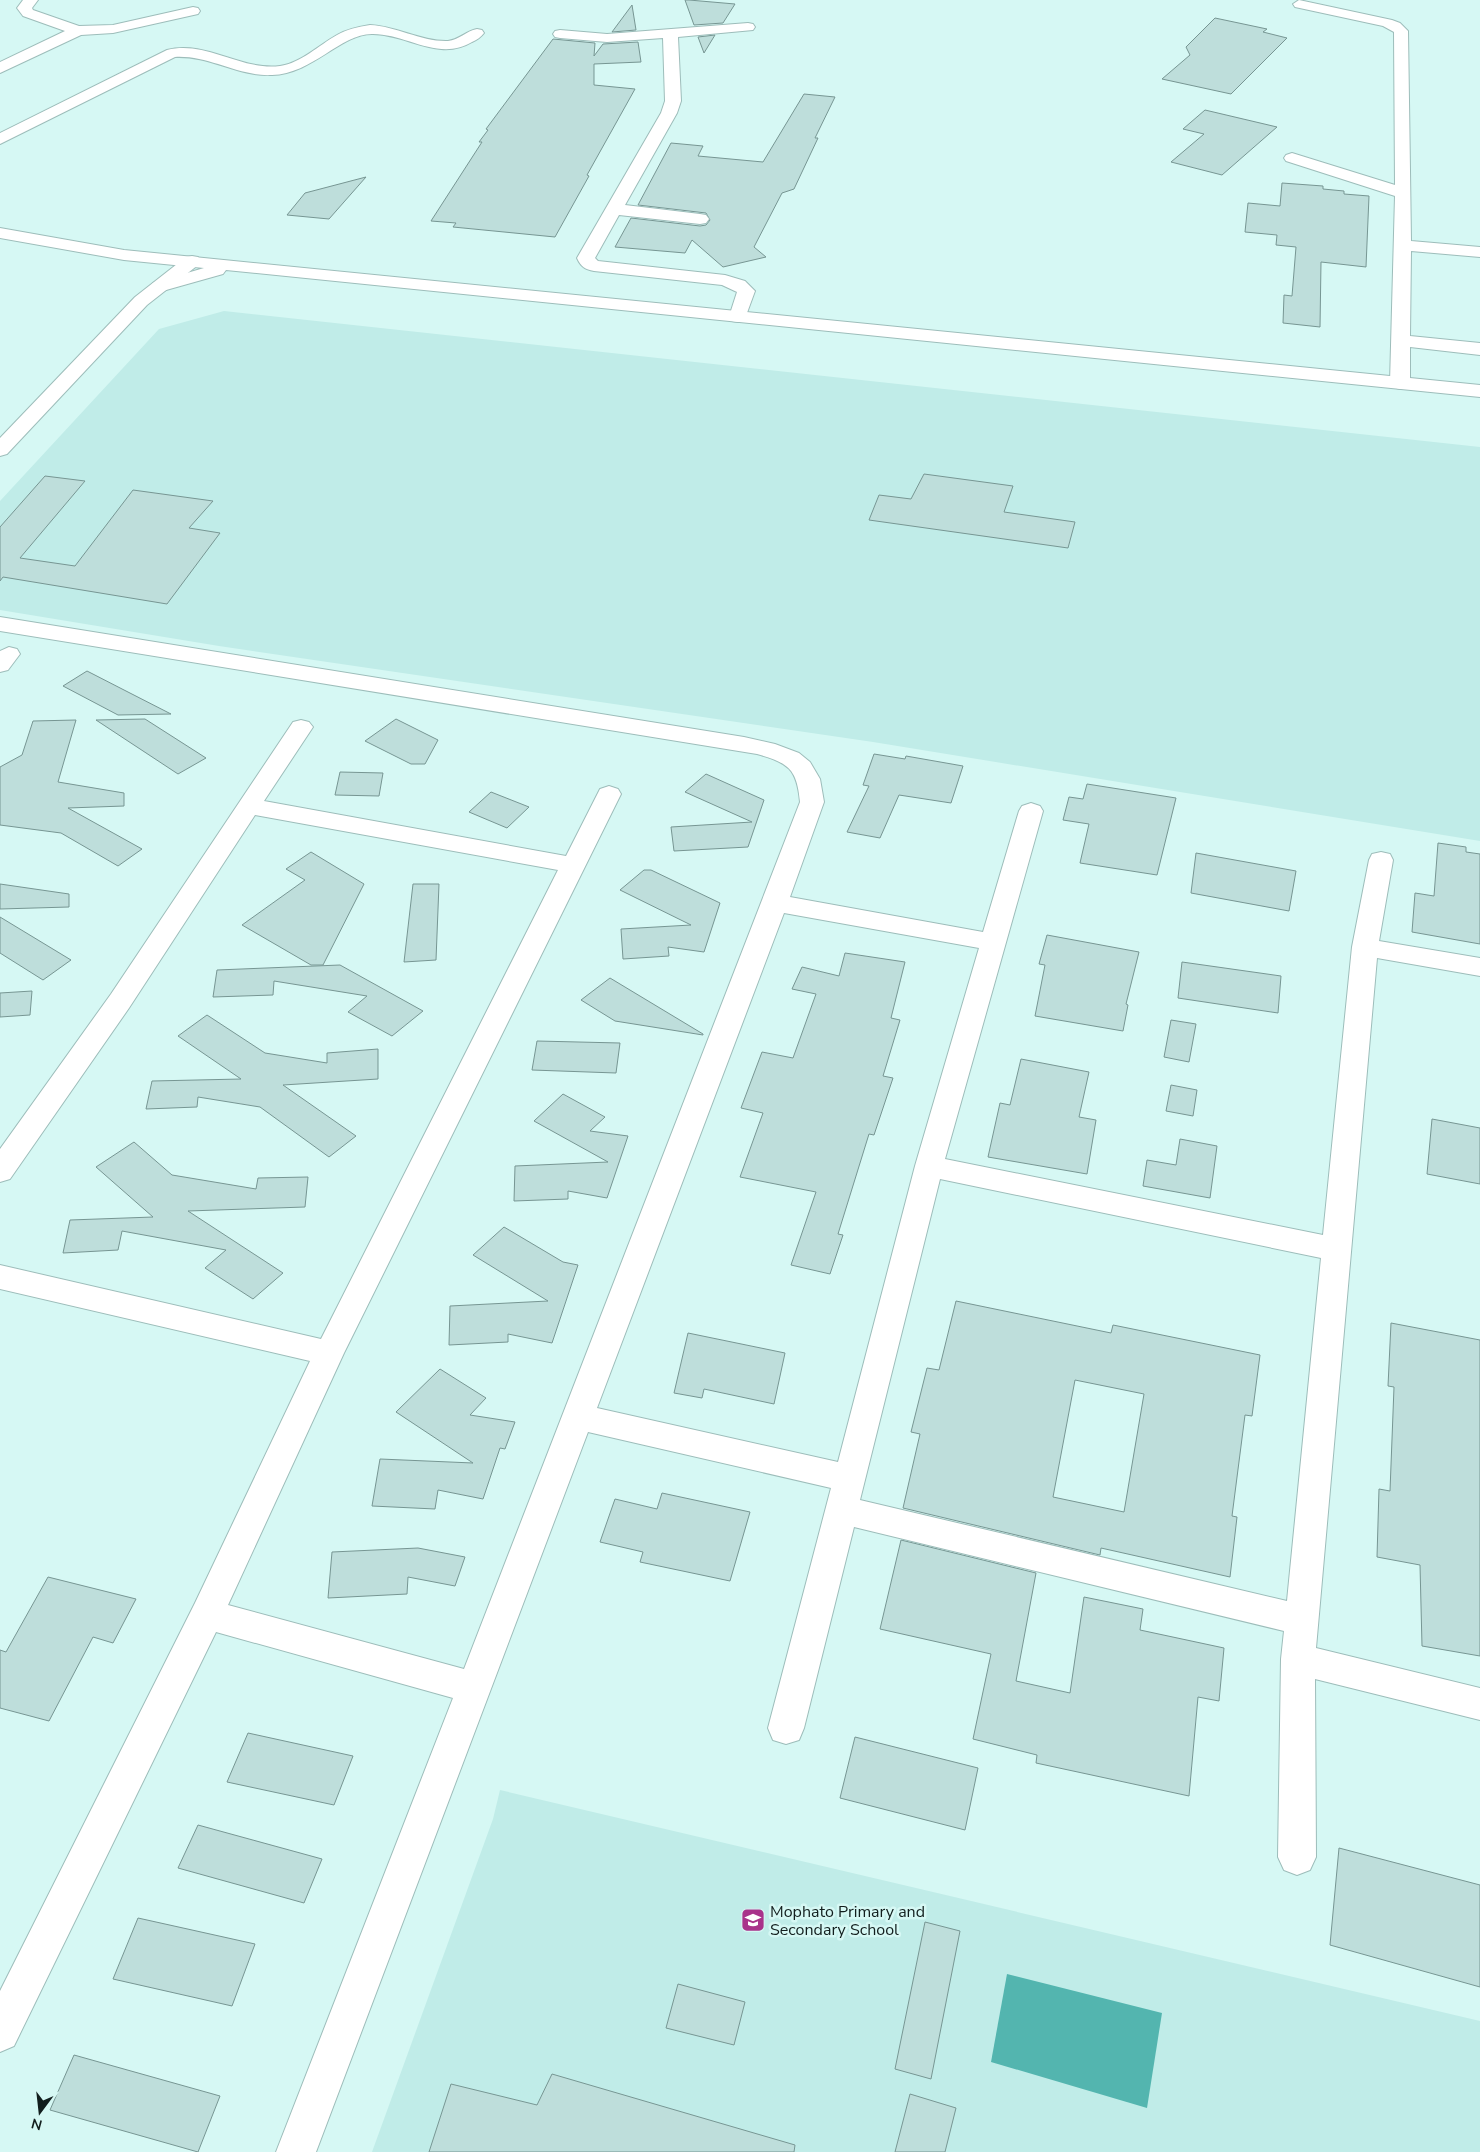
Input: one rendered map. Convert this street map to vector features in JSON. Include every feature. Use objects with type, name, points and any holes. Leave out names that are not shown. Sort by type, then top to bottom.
[{"type":"street","points":[[32,0],[24,8],[28,13],[78,32]]},
{"type":"street","points":[[1300,4],[1387,23],[1395,26],[1401,32],[1403,193],[1400,383]]},
{"type":"street","points":[[0,68],[78,32],[113,29],[192,11]]},
{"type":"street","points":[[560,34],[607,38],[748,27]]},
{"type":"street","points":[[0,139],[172,53],[188,53],[252,69],[283,71],[299,65],[352,33],[363,30],[384,30],[449,45],[456,44],[476,33]]},
{"type":"street","points":[[670,34],[672,101],[669,113],[586,258],[588,263],[594,266],[724,280],[739,285],[746,291],[738,317]]},
{"type":"street","points":[[1292,158],[1403,193]]},
{"type":"street","points":[[613,209],[700,219]]},
{"type":"street","points":[[0,233],[124,255],[1480,391]]},
{"type":"street","points":[[1402,245],[1480,252]]},
{"type":"street","points":[[124,255],[144,275],[149,292]]},
{"type":"street","points":[[149,292],[169,259]]},
{"type":"street","points":[[0,450],[149,292],[192,261]]},
{"type":"street","points":[[149,292],[233,266]]},
{"type":"street","points":[[1400,340],[1480,348]]},
{"type":"street","points":[[0,624],[734,742],[775,751],[802,767],[810,784],[812,802],[775,902],[296,2152]]},
{"type":"street","points":[[0,1172],[120,1001],[301,727]]},
{"type":"street","points":[[0,2032],[207,1614],[329,1353],[609,794]]},
{"type":"street","points":[[248,806],[573,865]]},
{"type":"street","points":[[786,1728],[929,1166],[1031,810]]},
{"type":"street","points":[[1297,1857],[1298,1659],[1364,947],[1381,860]]},
{"type":"street","points":[[775,902],[993,942]]},
{"type":"street","points":[[1364,947],[1480,967]]},
{"type":"street","points":[[929,1166],[1335,1248]]},
{"type":"street","points":[[0,1277],[329,1353]]},
{"type":"street","points":[[578,1417],[849,1478]]},
{"type":"street","points":[[841,1510],[1302,1620]]},
{"type":"street","points":[[207,1614],[474,1688]]},
{"type":"street","points":[[1298,1659],[1480,1704]]},
{"type":"shaded area","points":[[224,311],[1480,447],[1480,841],[873,742],[219,646],[0,610],[0,501],[159,329]]},
{"type":"shaded area","name":"Mophato Primary and Secondary School","points":[[500,1790],[1480,2021],[1480,2152],[372,2152],[493,1819]]},
{"type":"water","points":[[1007,1974],[1162,2013],[1147,2108],[991,2062]]},
{"type":"building","points":[[685,0],[735,4],[723,23],[694,25]]},
{"type":"building","points":[[632,5],[636,30],[612,32]]},
{"type":"building","points":[[1215,18],[1267,29],[1263,32],[1287,38],[1231,94],[1162,79],[1190,55],[1186,47]]},
{"type":"building","points":[[715,35],[704,53],[698,37]]},
{"type":"building","points":[[553,39],[595,43],[594,56],[603,44],[638,42],[641,62],[594,64],[594,85],[635,89],[555,237],[453,227],[456,223],[431,221],[482,142],[479,142],[488,130],[486,129]]},
{"type":"building","points":[[804,94],[835,97],[815,138],[818,138],[794,189],[782,193],[754,247],[766,257],[723,267],[692,240],[685,253],[615,247],[631,218],[700,226],[706,225],[710,220],[706,213],[638,205],[671,143],[703,146],[698,156],[763,162]]},
{"type":"building","points":[[1205,110],[1277,127],[1222,175],[1171,162],[1204,134],[1183,129]]},
{"type":"building","points":[[366,177],[329,219],[287,215],[305,193]]},
{"type":"building","points":[[1282,183],[1323,186],[1323,189],[1344,191],[1344,194],[1369,196],[1366,267],[1321,262],[1320,327],[1283,323],[1284,295],[1292,296],[1296,247],[1276,245],[1277,235],[1245,232],[1248,203],[1280,206]]},
{"type":"building","points":[[924,474],[1013,486],[1004,512],[1075,522],[1068,548],[869,520],[879,495],[911,499]]},
{"type":"building","points":[[45,476],[85,481],[20,558],[75,566],[133,490],[213,501],[189,528],[220,533],[167,604],[3,577],[0,581],[0,527]]},
{"type":"building","points":[[87,671],[171,714],[118,715],[63,686]]},
{"type":"building","points":[[145,719],[206,758],[178,774],[96,720]]},
{"type":"building","points":[[396,719],[438,740],[425,764],[411,764],[365,741]]},
{"type":"building","points":[[76,720],[58,782],[124,793],[124,806],[68,808],[142,849],[118,866],[61,833],[0,825],[0,767],[22,755],[33,721]]},
{"type":"building","points":[[874,754],[905,759],[906,756],[963,766],[951,803],[899,795],[880,838],[847,832],[869,786],[863,785]]},
{"type":"building","points":[[340,772],[383,773],[379,796],[335,795]]},
{"type":"building","points":[[706,774],[764,800],[748,847],[674,851],[671,827],[752,822],[685,792]]},
{"type":"building","points":[[1087,784],[1176,798],[1157,875],[1080,863],[1089,824],[1063,820],[1069,797],[1083,799]]},
{"type":"building","points":[[491,792],[529,807],[507,828],[469,812]]},
{"type":"building","points":[[1438,843],[1466,847],[1466,852],[1480,854],[1480,944],[1412,932],[1415,893],[1434,896]]},
{"type":"building","points":[[311,852],[364,884],[323,965],[311,965],[242,925],[305,880],[286,869]]},
{"type":"building","points":[[1196,853],[1296,871],[1289,911],[1191,893]]},
{"type":"building","points":[[644,870],[651,870],[720,903],[704,952],[668,947],[669,956],[623,959],[621,929],[691,925],[620,890]]},
{"type":"building","points":[[0,884],[69,894],[69,907],[0,909]]},
{"type":"building","points":[[413,884],[439,884],[436,960],[404,962]]},
{"type":"building","points":[[0,917],[71,960],[43,980],[0,953]]},
{"type":"building","points":[[1047,935],[1139,952],[1126,1004],[1128,1005],[1123,1031],[1035,1016],[1045,965],[1039,964]]},
{"type":"building","points":[[845,953],[905,962],[891,1018],[900,1020],[883,1076],[893,1078],[874,1135],[869,1134],[838,1234],[843,1235],[830,1274],[791,1265],[816,1192],[740,1177],[763,1113],[741,1108],[762,1052],[793,1058],[816,994],[792,989],[802,967],[839,976]]},
{"type":"building","points":[[1182,962],[1281,976],[1278,1013],[1178,998]]},
{"type":"building","points":[[340,965],[423,1011],[392,1036],[348,1012],[367,996],[274,981],[273,995],[213,997],[217,970]]},
{"type":"building","points":[[610,978],[703,1035],[615,1021],[581,1000]]},
{"type":"building","points":[[32,991],[30,1015],[0,1017],[0,993]]},
{"type":"building","points":[[207,1015],[265,1053],[327,1063],[327,1053],[378,1049],[378,1079],[283,1085],[356,1136],[329,1157],[260,1107],[198,1097],[197,1107],[146,1109],[152,1081],[241,1079],[178,1036]]},
{"type":"building","points":[[1171,1020],[1196,1024],[1189,1062],[1164,1057]]},
{"type":"building","points":[[537,1041],[620,1043],[616,1073],[532,1070]]},
{"type":"building","points":[[1021,1059],[1089,1072],[1079,1117],[1096,1120],[1087,1174],[988,1157],[1000,1103],[1010,1105]]},
{"type":"building","points":[[1171,1085],[1197,1090],[1193,1116],[1166,1111]]},
{"type":"building","points":[[563,1094],[605,1117],[590,1131],[628,1136],[607,1198],[568,1191],[568,1199],[514,1201],[515,1166],[608,1162],[534,1121]]},
{"type":"building","points":[[1432,1119],[1480,1128],[1480,1184],[1427,1174]]},
{"type":"building","points":[[1180,1139],[1217,1146],[1210,1198],[1143,1186],[1147,1160],[1176,1165]]},
{"type":"building","points":[[134,1142],[172,1175],[256,1189],[258,1178],[308,1177],[305,1207],[188,1211],[283,1273],[253,1299],[205,1268],[226,1250],[122,1231],[118,1250],[63,1253],[70,1220],[153,1217],[96,1167]]},
{"type":"building","points":[[504,1227],[563,1262],[578,1265],[552,1343],[508,1334],[508,1342],[449,1345],[450,1306],[548,1301],[473,1255]]},
{"type":"building","points":[[956,1301],[1111,1333],[1113,1325],[1260,1355],[1252,1416],[1245,1415],[1232,1516],[1237,1517],[1230,1577],[1101,1548],[1100,1555],[903,1508],[920,1434],[911,1432],[927,1368],[939,1370]],"holes":[[[1075,1380],[1144,1394],[1124,1512],[1053,1497]]]},
{"type":"building","points":[[1391,1323],[1480,1340],[1480,1656],[1422,1646],[1420,1565],[1377,1557],[1379,1489],[1390,1491],[1394,1387],[1388,1386]]},
{"type":"building","points":[[688,1333],[785,1353],[774,1404],[704,1389],[702,1398],[674,1393]]},
{"type":"building","points":[[440,1369],[486,1398],[470,1415],[515,1422],[505,1449],[500,1448],[483,1499],[438,1490],[435,1509],[372,1506],[380,1459],[473,1463],[396,1412]]},
{"type":"building","points":[[662,1493],[750,1512],[730,1581],[640,1562],[643,1552],[600,1542],[615,1499],[657,1509]]},
{"type":"building","points":[[901,1540],[1036,1573],[1016,1681],[1070,1693],[1084,1597],[1143,1609],[1140,1630],[1224,1648],[1219,1701],[1198,1697],[1189,1796],[1036,1763],[1037,1755],[973,1739],[991,1654],[880,1629]]},
{"type":"building","points":[[418,1548],[465,1557],[455,1586],[408,1577],[407,1594],[328,1598],[332,1552]]},
{"type":"building","points":[[48,1577],[136,1599],[113,1643],[93,1637],[49,1721],[0,1708],[0,1650],[6,1652]]},
{"type":"building","points":[[248,1733],[353,1756],[334,1805],[227,1782]]},
{"type":"building","points":[[855,1737],[978,1768],[965,1830],[840,1798]]},
{"type":"building","points":[[198,1825],[322,1859],[304,1903],[178,1868]]},
{"type":"building","points":[[1339,1848],[1480,1885],[1480,1987],[1330,1945]]},
{"type":"building","points":[[138,1918],[255,1944],[232,2006],[113,1979]]},
{"type":"building","points":[[925,1922],[960,1931],[931,2079],[895,2069]]},
{"type":"building","points":[[678,1984],[745,2002],[734,2045],[666,2028]]},
{"type":"building","points":[[74,2055],[220,2096],[198,2152],[50,2110]]},
{"type":"building","points":[[552,2074],[795,2145],[794,2152],[429,2152],[451,2084],[537,2105]]},
{"type":"building","points":[[910,2094],[956,2108],[945,2152],[895,2152]]},
{"type":"place","name":"Mophato Primary and Secondary School","points":[[753,1920]]}]
